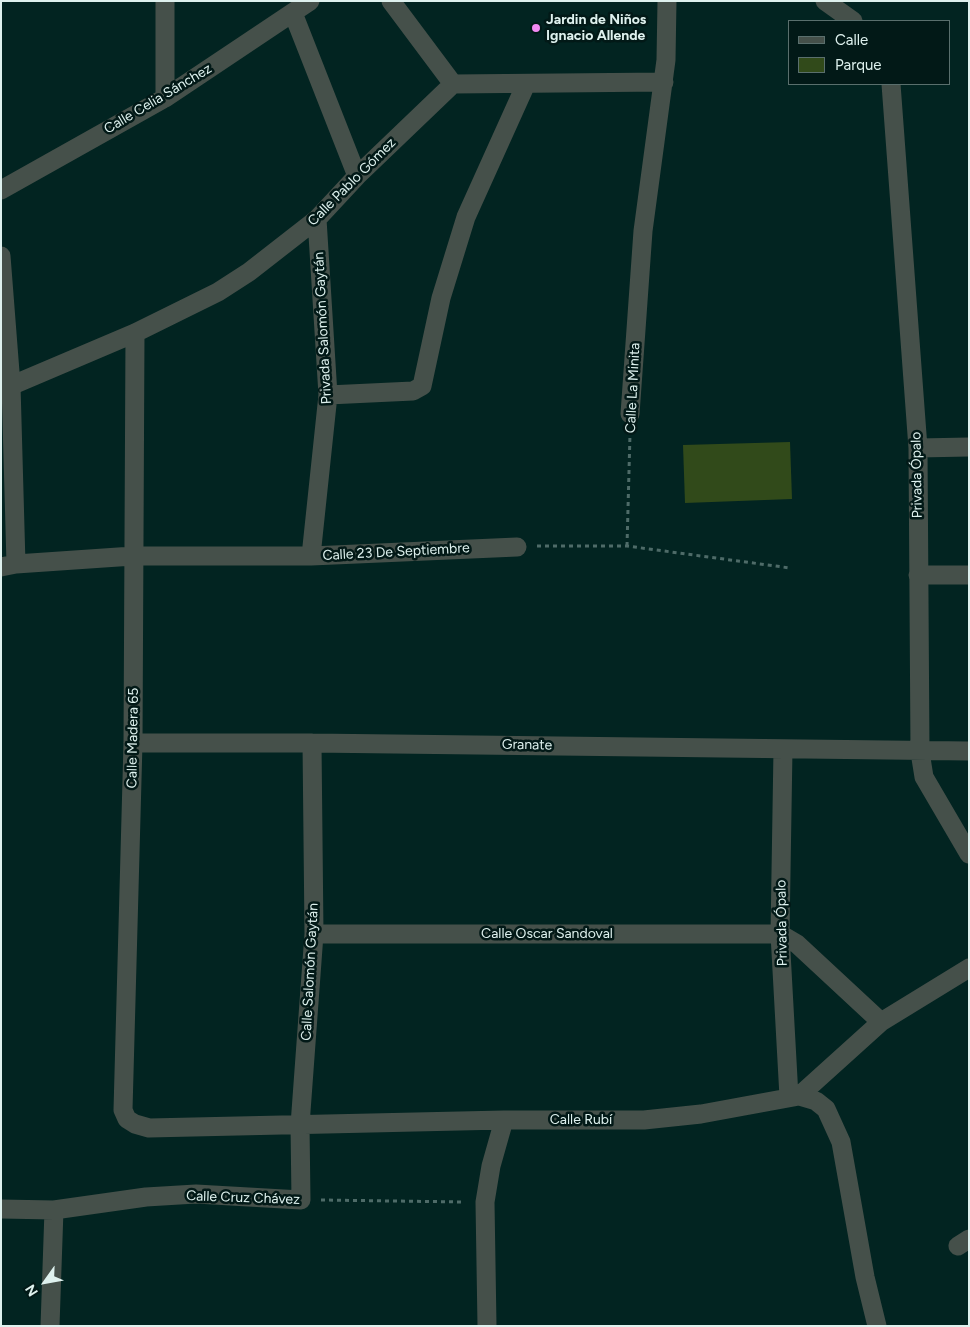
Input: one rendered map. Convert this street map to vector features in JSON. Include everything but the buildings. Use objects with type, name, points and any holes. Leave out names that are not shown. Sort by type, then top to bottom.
[{"type":"street","points":[[164,98],[165,1]]},
{"type":"street","name":"Calle Celia Sánchez","points":[[1,190],[164,98],[310,1]]},
{"type":"street","points":[[391,1],[453,84],[664,82],[666,1]]},
{"type":"street","points":[[825,1],[852,20]]},
{"type":"street","points":[[293,13],[358,176]]},
{"type":"street","name":"Calle La Minita","points":[[630,414],[643,231],[664,82]]},
{"type":"street","name":"Calle Pablo Gómez","points":[[6,388],[135,333],[218,292],[249,272],[317,219],[358,176],[453,84]]},
{"type":"street","points":[[328,395],[413,391],[422,386],[441,298],[466,216],[526,84]]},
{"type":"street","name":"Privada Ópalo","points":[[891,85],[918,448],[920,752],[924,777],[930,790],[969,854]]},
{"type":"street","name":"Privada Salomón Gaytán","points":[[311,556],[328,395],[317,219]]},
{"type":"street","points":[[1,256],[6,388],[8,566]]},
{"type":"street","name":"Calle Madera 65","points":[[135,333],[133,743],[123,1110],[127,1119],[135,1124],[149,1128]]},
{"type":"street","points":[[918,448],[969,447]]},
{"type":"street","name":"Calle 23 De Septiembre","points":[[8,566],[133,556],[311,556],[517,547]]},
{"type":"street","points":[[918,575],[969,575]]},
{"type":"street","name":"Granate","points":[[133,743],[312,743],[920,752],[969,751]]},
{"type":"street","name":"Calle Salomón Gaytán","points":[[301,1200],[300,1124],[314,934],[312,743]]},
{"type":"street","name":"Privada Ópalo","points":[[783,749],[780,934],[794,1096]]},
{"type":"street","name":"Calle Oscar Sandoval","points":[[314,934],[780,934]]},
{"type":"street","points":[[780,934],[797,944],[881,1022]]},
{"type":"street","points":[[794,1096],[881,1022],[969,968]]},
{"type":"street","points":[[794,1096],[816,1101],[826,1109],[841,1142],[865,1277],[877,1326]]},
{"type":"street","name":"Calle Rubí","points":[[149,1128],[504,1120],[644,1120],[701,1114],[794,1096]]},
{"type":"street","points":[[487,1326],[485,1202],[504,1120]]},
{"type":"street","name":"Calle Cruz Chávez","points":[[1,1208],[54,1210],[146,1197],[196,1194],[301,1200]]},
{"type":"street","points":[[50,1326],[54,1210]]},
{"type":"path","name":"Calle La Minita","points":[[627,546],[630,414]]},
{"type":"path","points":[[517,547],[627,546],[790,568]]},
{"type":"path","name":"Calle Cruz Chávez","points":[[301,1200],[485,1202]]},
{"type":"green space","points":[[790,442],[792,499],[685,503],[683,445]]},
{"type":"place","name":"Jardin de Niños Ignacio Allende","points":[[536,28]]}]
